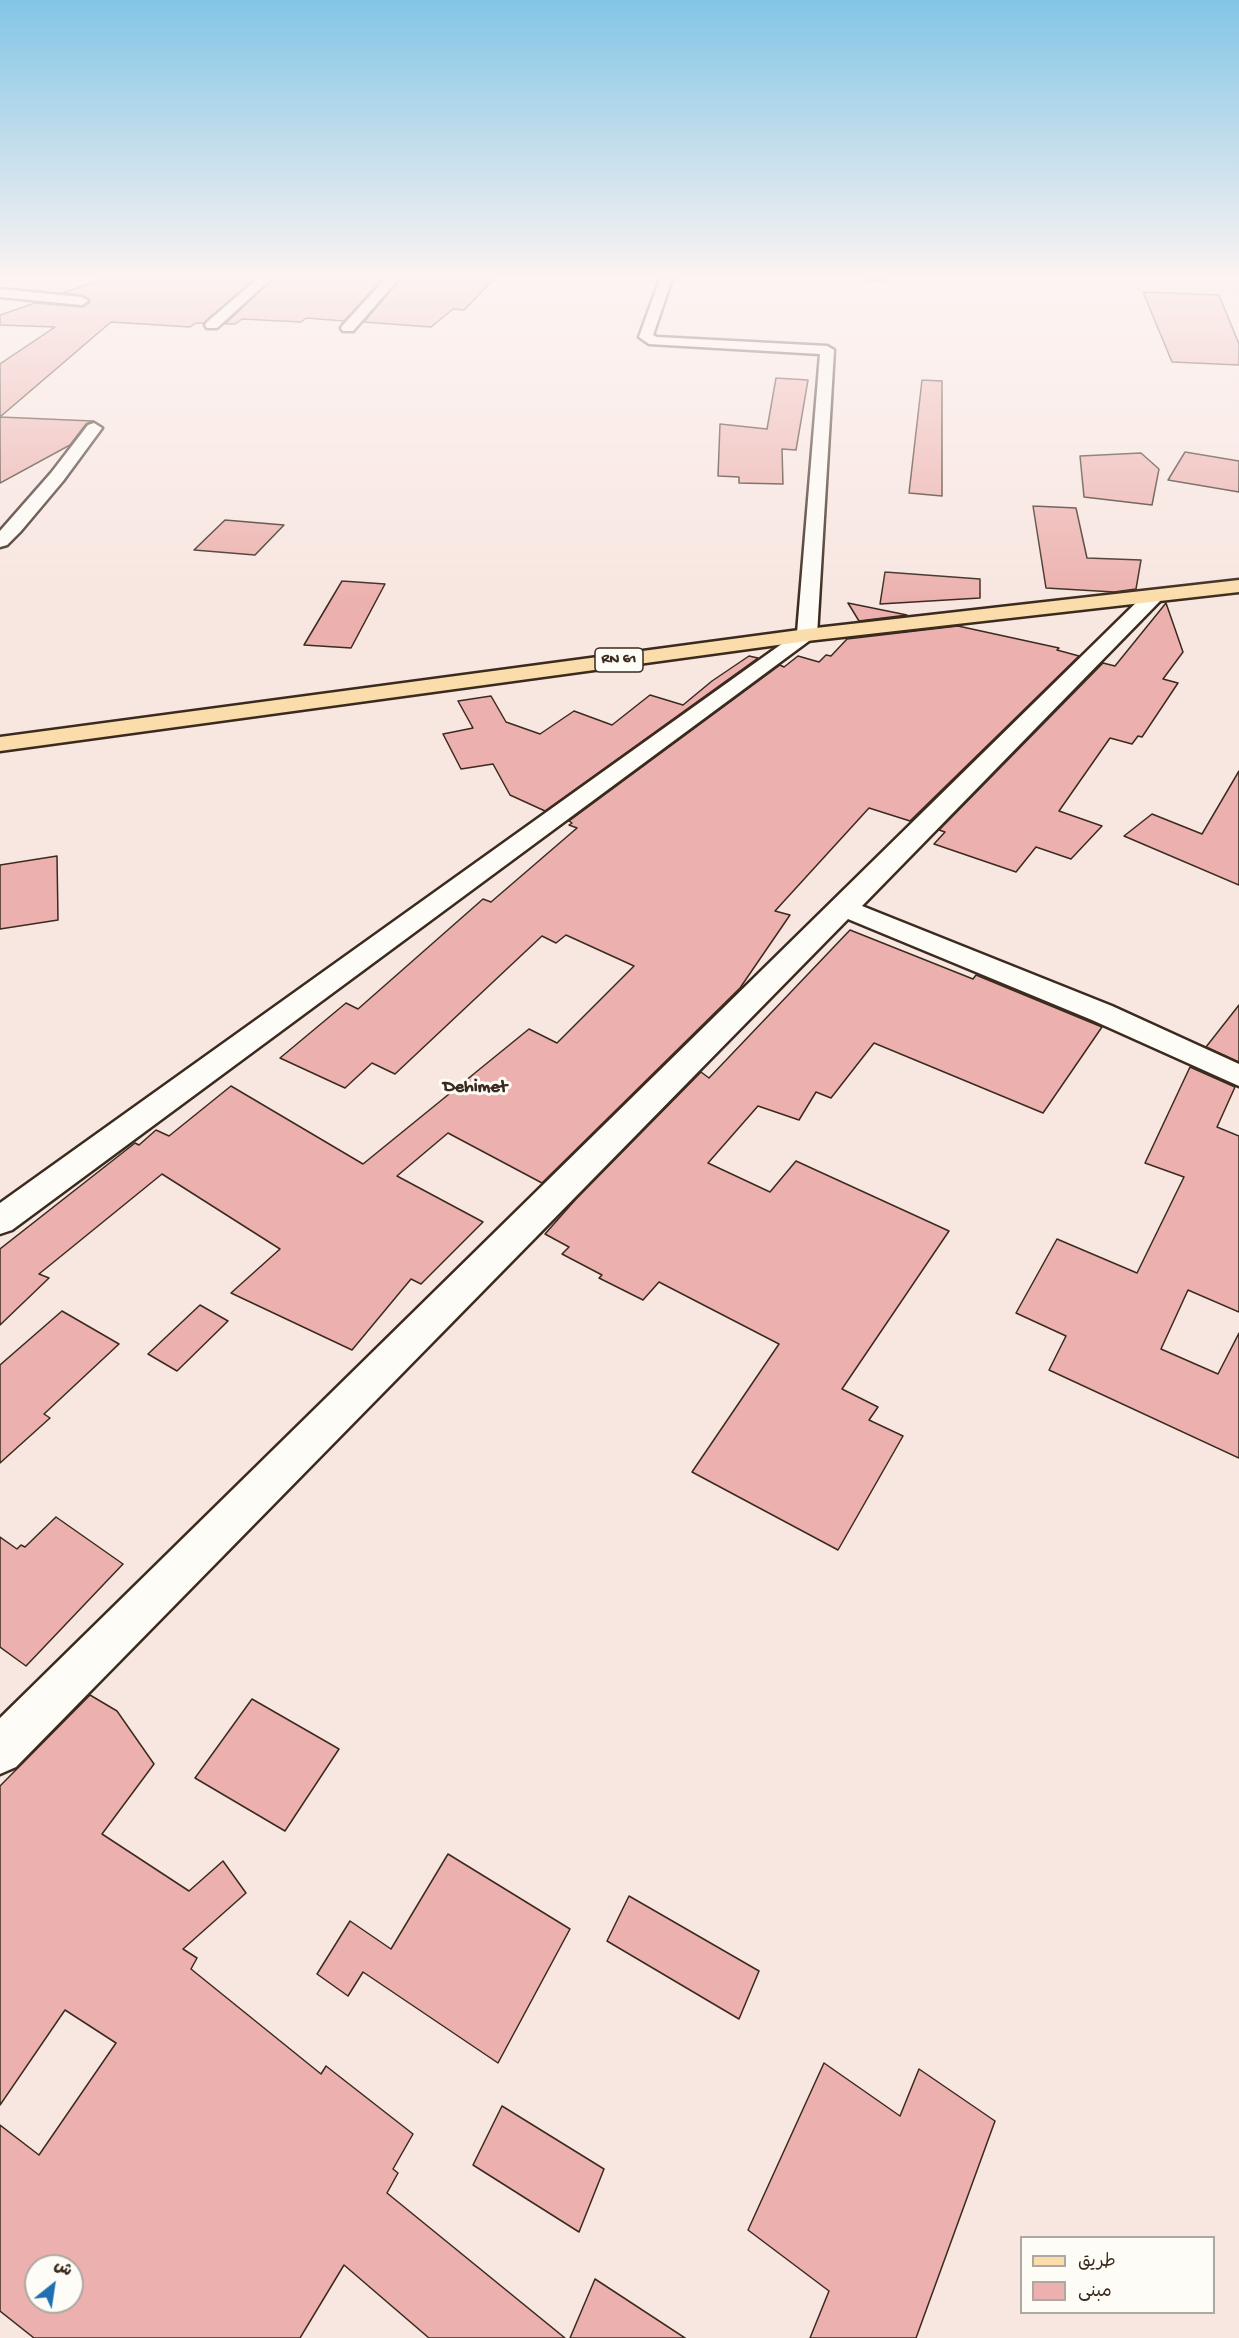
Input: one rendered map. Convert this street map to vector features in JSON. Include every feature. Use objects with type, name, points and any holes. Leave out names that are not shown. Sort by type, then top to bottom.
[{"type":"main road","name":"RN 61","points":[[0,744],[807,635],[1239,586]]},
{"type":"street","points":[[0,1221],[807,635],[825,385]]},
{"type":"street","points":[[0,541],[36,502],[94,428]]},
{"type":"street","points":[[0,1751],[1153,597]]},
{"type":"street","points":[[844,908],[1102,1013],[1239,1076]]},
{"type":"building","points":[[0,385],[37,385],[0,417]]},
{"type":"building","points":[[775,385],[807,385],[796,450],[782,449],[783,484],[739,483],[739,477],[718,476],[720,424],[767,429]]},
{"type":"building","points":[[921,385],[942,385],[942,496],[909,493]]},
{"type":"building","points":[[0,417],[93,421],[86,424],[70,445],[0,483]]},
{"type":"building","points":[[1185,452],[1239,461],[1239,492],[1168,480]]},
{"type":"building","points":[[1141,453],[1159,469],[1152,505],[1084,497],[1080,456]]},
{"type":"building","points":[[1033,506],[1076,508],[1087,558],[1141,560],[1136,589],[1114,592],[1046,588]]},
{"type":"building","points":[[225,520],[284,525],[255,555],[194,550]]},
{"type":"building","points":[[885,572],[980,579],[980,598],[880,604]]},
{"type":"building","points":[[342,581],[385,584],[351,648],[304,645]]},
{"type":"building","points":[[848,603],[907,615],[859,621]]},
{"type":"building","points":[[1166,603],[1183,652],[1163,679],[1178,683],[1142,737],[1138,736],[1132,744],[1110,738],[1059,811],[1102,826],[1071,859],[1036,847],[1016,872],[934,844],[945,832],[939,830],[1103,663],[1115,666]]},
{"type":"building","points":[[958,626],[1059,648],[1057,650],[1079,656],[910,821],[869,808],[775,911],[790,915],[740,988],[542,1183],[448,1133],[397,1176],[483,1222],[421,1284],[411,1279],[352,1350],[231,1293],[280,1249],[162,1174],[39,1274],[49,1278],[0,1325],[0,1249],[135,1143],[139,1145],[156,1130],[169,1136],[231,1086],[363,1164],[529,1029],[557,1043],[634,966],[566,935],[556,943],[542,936],[395,1074],[372,1063],[345,1088],[280,1058],[346,1003],[358,1009],[483,899],[491,902],[577,828],[569,825],[572,823],[569,821],[780,665],[784,667],[798,656],[819,662],[826,655],[831,656],[847,639]]},
{"type":"building","points":[[749,656],[758,658],[545,811],[510,795],[493,764],[461,769],[443,734],[473,728],[458,701],[491,696],[506,722],[540,734],[574,711],[612,725],[650,695],[683,705],[712,681]]},
{"type":"building","points":[[1239,771],[1239,885],[1124,836],[1152,814],[1202,834]]},
{"type":"building","points":[[57,856],[58,920],[0,929],[0,865]]},
{"type":"building","points":[[850,930],[973,979],[976,975],[1102,1027],[1043,1113],[874,1043],[831,1098],[816,1092],[799,1120],[758,1106],[708,1163],[770,1192],[796,1161],[949,1231],[842,1389],[878,1407],[869,1420],[903,1436],[838,1550],[692,1472],[779,1344],[659,1282],[643,1300],[599,1278],[602,1275],[562,1254],[569,1247],[545,1234],[576,1199],[701,1072],[709,1078]]},
{"type":"building","points":[[1239,1005],[1239,1062],[1206,1047]]},
{"type":"building","points":[[1190,1067],[1235,1087],[1217,1127],[1239,1136],[1239,1312],[1188,1290],[1161,1349],[1218,1374],[1239,1333],[1239,1458],[1049,1370],[1066,1336],[1016,1313],[1057,1239],[1137,1273],[1184,1177],[1145,1163]]},
{"type":"building","points":[[200,1305],[228,1321],[177,1371],[148,1354]]},
{"type":"building","points":[[62,1311],[119,1344],[44,1414],[50,1418],[0,1463],[0,1365]]},
{"type":"building","points":[[56,1517],[123,1564],[26,1666],[0,1647],[0,1537],[17,1549],[21,1545],[25,1547]]},
{"type":"building","points":[[90,1695],[117,1711],[154,1764],[102,1834],[189,1891],[223,1861],[246,1893],[183,1949],[197,1958],[191,1969],[321,2074],[326,2066],[413,2134],[393,2169],[398,2173],[387,2193],[565,2338],[429,2338],[344,2265],[300,2338],[34,2338],[0,2311],[0,2125],[39,2155],[116,2043],[65,2010],[0,2105],[0,1786]]},
{"type":"building","points":[[252,1699],[339,1749],[285,1831],[195,1778]]},
{"type":"building","points":[[448,1854],[570,1929],[498,2063],[363,1972],[348,1996],[317,1974],[350,1921],[391,1949]]},
{"type":"building","points":[[629,1896],[759,1971],[739,2019],[607,1941]]},
{"type":"building","points":[[824,2063],[900,2116],[919,2069],[995,2121],[916,2338],[810,2338],[829,2291],[748,2230]]},
{"type":"building","points":[[502,2106],[604,2169],[579,2232],[473,2165]]},
{"type":"building","points":[[595,2279],[685,2338],[570,2338]]},
{"type":"district","name":"Dehimet","points":[[475,1088]]}]
